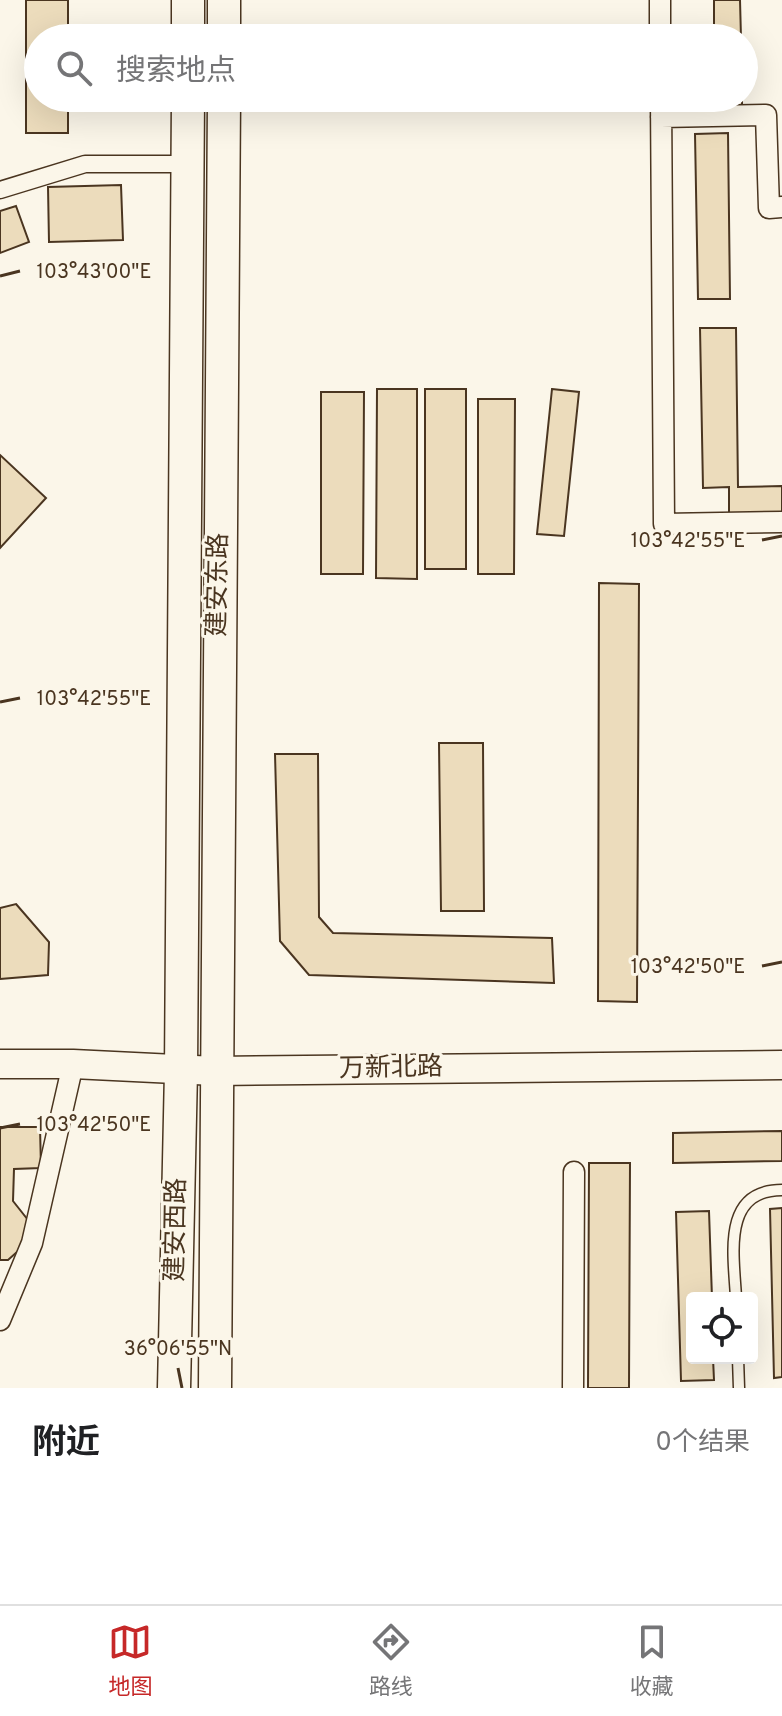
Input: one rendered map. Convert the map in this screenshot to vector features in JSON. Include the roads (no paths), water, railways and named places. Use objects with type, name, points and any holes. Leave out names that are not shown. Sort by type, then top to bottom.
[{"type":"main road","points":[[188,0],[188,24]]},
{"type":"main road","points":[[224,0],[224,24]]},
{"type":"main road","name":"建安东路","points":[[181,1071],[188,112]]},
{"type":"main road","name":"建安东路","points":[[215,1071],[224,112]]},
{"type":"main road","name":"万新北路","points":[[0,1064],[73,1064],[181,1071],[782,1065]]},
{"type":"main road","name":"建安西路","points":[[174,1388],[181,1071]]},
{"type":"main road","name":"建安西路","points":[[215,1071],[215,1388]]},
{"type":"street","points":[[660,0],[660,24]]},
{"type":"street","points":[[661,112],[664,524],[782,522]]},
{"type":"street","points":[[721,112],[766,115],[769,208],[782,207]]},
{"type":"street","points":[[0,190],[85,164],[187,164]]},
{"type":"street","points":[[0,1320],[32,1243],[73,1064]]},
{"type":"street","points":[[573,1388],[574,1172]]},
{"type":"lane","points":[[736,1292],[733,1229],[737,1215],[758,1194],[782,1190]]},
{"type":"lane","points":[[738,1364],[739,1388]]}]
